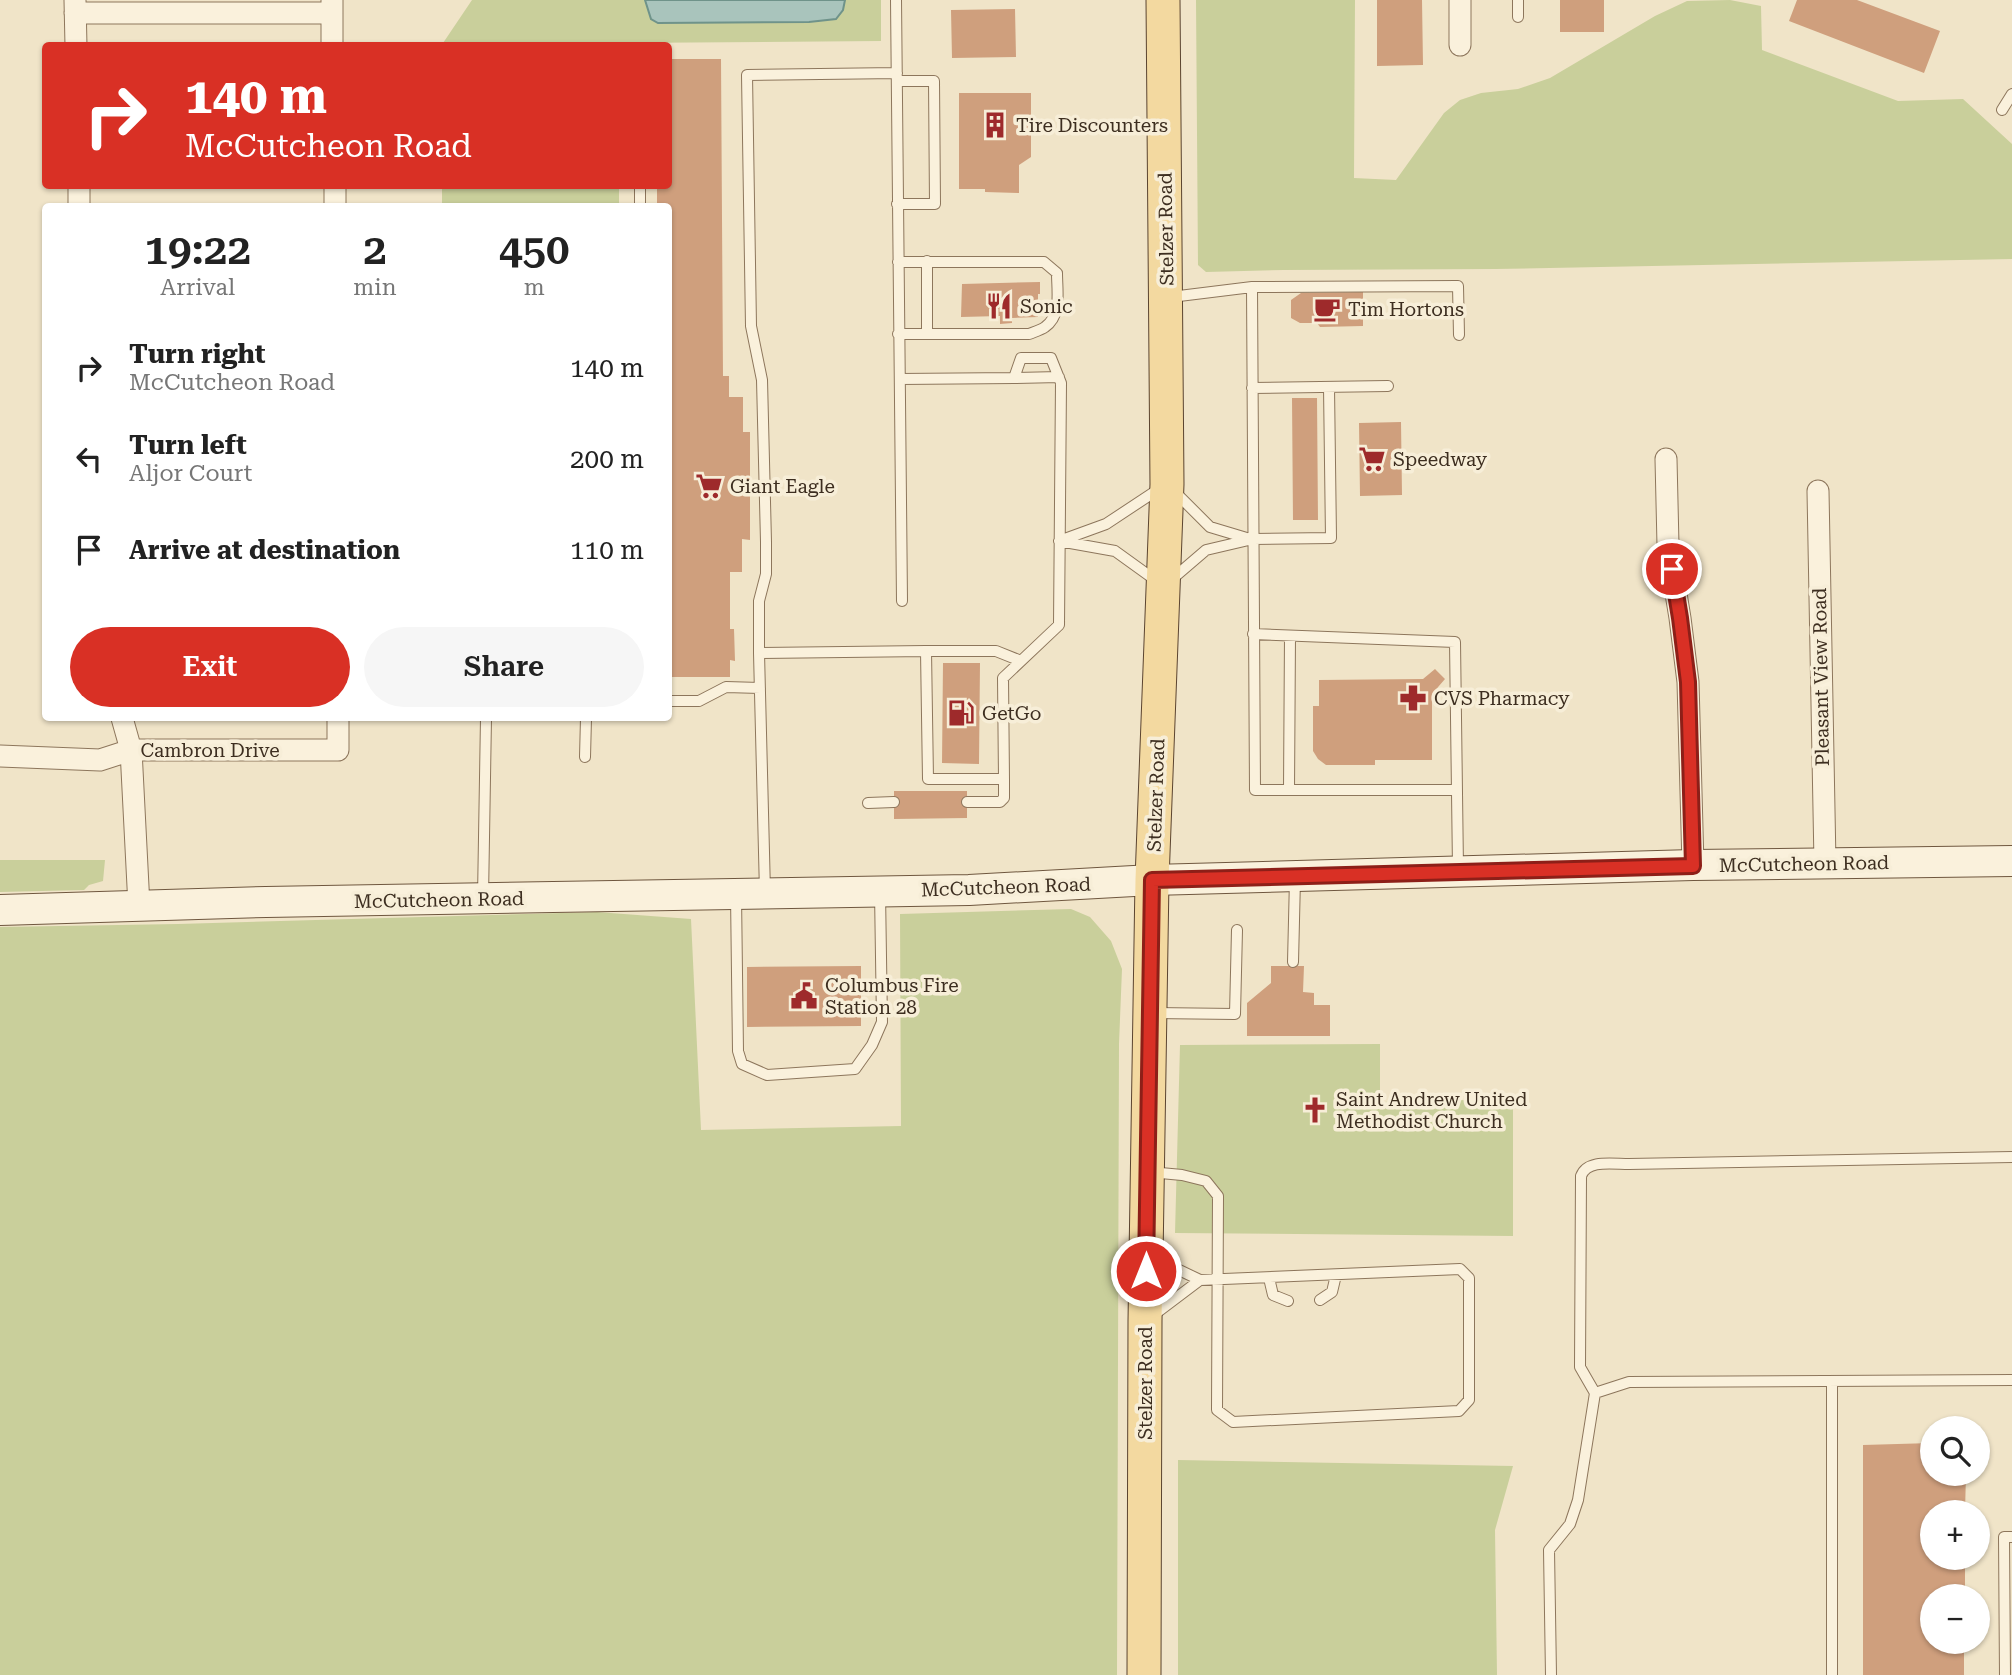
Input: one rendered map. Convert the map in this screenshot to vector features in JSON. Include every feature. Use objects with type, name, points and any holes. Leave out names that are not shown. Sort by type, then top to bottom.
[{"type":"main road","name":"Stelzer Road","points":[[1144,1675],[1145,1321],[1152,880],[1167,484],[1163,0]]},
{"type":"main road","name":"McCutcheon Road","points":[[0,909],[969,890],[1152,880],[1295,876],[2012,861]]},
{"type":"street","points":[[1460,0],[1460,45]]},
{"type":"street","points":[[76,42],[75,6],[332,6],[332,42]]},
{"type":"street","points":[[1666,459],[1668,545],[1688,682],[1693,866]]},
{"type":"street","name":"Pleasant View Road","points":[[1818,491],[1825,863]]},
{"type":"street","points":[[123,721],[131,750],[139,906]]},
{"type":"street","name":"Cambron Drive","points":[[0,756],[100,760],[131,750],[338,750],[338,721]]},
{"type":"lane","points":[[896,0],[902,601]]},
{"type":"lane","points":[[1518,0],[1518,18]]},
{"type":"lane","points":[[765,894],[759,601],[766,574],[766,542],[762,380],[751,326],[747,75],[934,80],[935,204],[897,204]]},
{"type":"lane","points":[[2002,110],[2012,94]]},
{"type":"lane","points":[[927,334],[928,261]]},
{"type":"lane","points":[[898,262],[1044,262],[1057,273],[1057,314],[1045,327],[1029,334],[898,334]]},
{"type":"lane","points":[[1166,298],[1252,287],[1458,286],[1459,334]]},
{"type":"lane","points":[[1252,287],[1255,790],[1457,790]]},
{"type":"lane","points":[[967,802],[1000,802],[1004,799],[1003,678],[1059,625],[1061,383],[1051,358],[1021,358],[1014,378]]},
{"type":"lane","points":[[900,379],[1059,377]]},
{"type":"lane","points":[[1252,388],[1388,386]]},
{"type":"lane","points":[[1059,541],[1115,551],[1164,586],[1206,550],[1253,539],[1331,538],[1329,387]]},
{"type":"lane","points":[[1059,541],[1106,524],[1167,484],[1210,527],[1253,539]]},
{"type":"lane","points":[[1253,634],[1455,642],[1458,872]]},
{"type":"lane","points":[[1289,790],[1290,636]]},
{"type":"lane","points":[[926,651],[928,779],[1004,779]]},
{"type":"lane","points":[[759,653],[996,651],[1021,661]]},
{"type":"lane","points":[[672,702],[699,701],[726,687],[760,688]]},
{"type":"lane","points":[[483,899],[486,721]]},
{"type":"lane","points":[[584,757],[586,721]]},
{"type":"lane","points":[[868,803],[894,803]]},
{"type":"lane","points":[[1293,962],[1295,876]]},
{"type":"lane","points":[[736,895],[738,1051],[742,1064],[767,1075],[855,1069],[872,1045],[882,1022],[880,892]]},
{"type":"lane","points":[[1151,1012],[1235,1014],[1237,930]]},
{"type":"lane","points":[[1551,1675],[1549,1550],[1570,1524],[1578,1500],[1595,1393],[1580,1367],[1581,1176],[1585,1168],[1591,1165],[1629,1164],[2012,1157]]},
{"type":"lane","points":[[1147,1171],[1206,1181],[1218,1196],[1218,1280],[1217,1410],[1233,1422],[1458,1410],[1469,1400],[1469,1278],[1460,1269],[1269,1278],[1218,1280],[1200,1280],[1147,1254]]},
{"type":"lane","points":[[1320,1300],[1332,1292],[1336,1275]]},
{"type":"lane","points":[[1269,1278],[1273,1295],[1288,1301]]},
{"type":"lane","points":[[1145,1321],[1200,1280]]},
{"type":"lane","points":[[1595,1393],[1629,1382],[2012,1380]]},
{"type":"lane","points":[[1832,1381],[1832,1675]]},
{"type":"lane","points":[[2004,1675],[2004,1537],[2012,1537]]},
{"type":"green space","points":[[472,0],[645,0],[651,19],[658,23],[809,22],[836,18],[843,10],[845,0],[881,0],[881,41],[444,42]]},
{"type":"green space","points":[[1196,0],[1355,0],[1354,178],[1396,180],[1444,113],[1460,100],[1481,93],[1518,89],[1550,78],[1655,16],[1687,1],[1730,0],[1761,6],[1762,50],[1898,101],[1963,99],[2012,144],[2012,259],[1206,272],[1198,265]]},
{"type":"green space","points":[[442,189],[619,189],[619,203],[442,203]]},
{"type":"green space","points":[[0,860],[105,860],[103,881],[89,885],[84,890],[0,892]]},
{"type":"green space","points":[[1071,909],[1090,917],[1111,941],[1122,969],[1119,1044],[1117,1675],[0,1675],[0,927],[597,912],[691,919],[701,1130],[901,1126],[900,914]]},
{"type":"green space","points":[[1380,1044],[1380,1102],[1513,1099],[1513,1236],[1175,1233],[1180,1045]]},
{"type":"green space","points":[[1178,1460],[1513,1466],[1495,1530],[1497,1675],[1178,1675]]},
{"type":"water","points":[[645,0],[845,0],[843,10],[836,19],[809,22],[658,23],[651,19]]},
{"type":"building","points":[[1377,0],[1422,0],[1423,65],[1377,66]]},
{"type":"building","points":[[1560,0],[1604,0],[1604,32],[1560,32]]},
{"type":"building","points":[[1797,0],[1857,0],[1940,31],[1924,73],[1789,21]]},
{"type":"building","points":[[1015,9],[1016,57],[952,58],[951,10]]},
{"type":"building","points":[[672,59],[721,59],[723,376],[729,376],[729,397],[743,397],[743,432],[750,432],[750,540],[742,539],[742,572],[730,572],[730,629],[734,629],[735,661],[730,660],[730,677],[672,677],[672,203],[657,203],[657,189],[672,189]]},
{"type":"building","name":"Tire Discounters","points":[[959,93],[1031,93],[1031,157],[1019,165],[1019,193],[959,189]]},
{"type":"building","name":"Sonic","points":[[1040,282],[1038,317],[1012,318],[1012,323],[1000,324],[1000,316],[961,317],[962,284]]},
{"type":"building","name":"Tim Hortons","points":[[1363,292],[1363,326],[1320,327],[1317,323],[1300,323],[1291,318],[1291,300],[1301,293]]},
{"type":"building","points":[[1292,398],[1317,398],[1318,520],[1293,520]]},
{"type":"building","points":[[1401,422],[1402,495],[1360,496],[1359,423]]},
{"type":"building","name":"GetGo","points":[[943,663],[980,663],[979,764],[942,763]]},
{"type":"building","name":"CVS Pharmacy","points":[[1435,669],[1445,679],[1432,694],[1432,760],[1375,760],[1375,765],[1326,765],[1318,759],[1313,751],[1313,706],[1319,706],[1319,680],[1423,679]]},
{"type":"building","points":[[894,791],[967,791],[967,818],[894,819]]},
{"type":"building","name":"Columbus Fire Station 28","points":[[861,966],[861,1026],[747,1027],[747,967]]},
{"type":"building","points":[[1271,966],[1304,966],[1303,992],[1314,993],[1314,1005],[1330,1005],[1330,1036],[1247,1036],[1247,1003],[1271,983]]},
{"type":"building","points":[[1920,1443],[1920,1486],[1966,1486],[1965,1500],[1920,1500],[1920,1570],[1965,1570],[1965,1584],[1920,1584],[1920,1654],[1964,1654],[1964,1675],[1863,1675],[1863,1445]]},
{"type":"place","name":"Tire Discounters","points":[[995,125]]},
{"type":"place","name":"Sonic","points":[[999,306]]},
{"type":"place","name":"Tim Hortons","points":[[1327,309]]},
{"type":"place","name":"Speedway","points":[[1372,459]]},
{"type":"place","name":"Giant Eagle","points":[[709,486]]},
{"type":"place","name":"CVS Pharmacy","points":[[1413,698]]},
{"type":"place","name":"GetGo","points":[[961,713]]},
{"type":"place","name":"Columbus Fire Station 28","points":[[804,996]]},
{"type":"place","name":"Saint Andrew United Methodist Church","points":[[1315,1110]]},
{"type":"route","points":[[1146,1271],[1152,880],[1693,866],[1688,682],[1672,569]]}]
